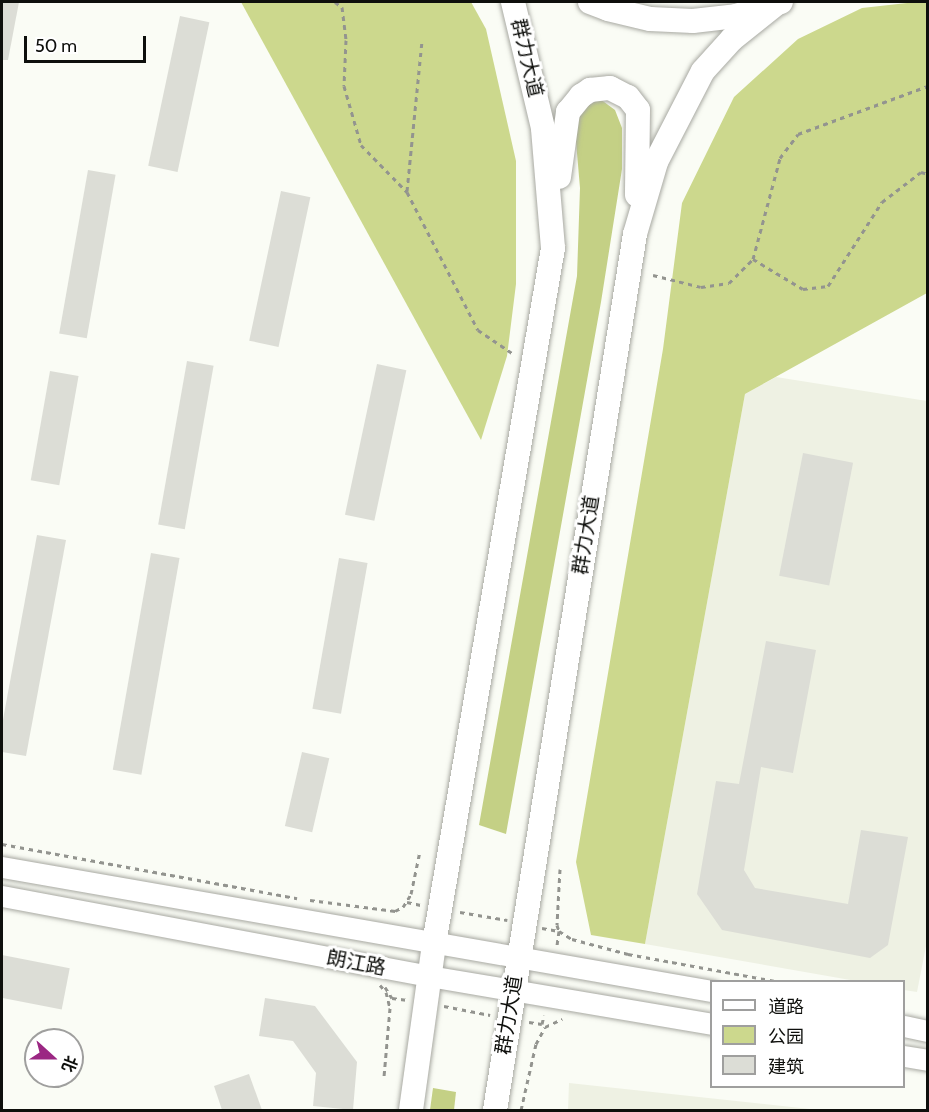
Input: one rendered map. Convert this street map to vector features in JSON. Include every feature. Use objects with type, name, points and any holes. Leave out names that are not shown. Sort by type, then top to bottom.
[{"type":"main road","name":"群力大道","points":[[411,1110],[434,944],[553,248],[543,128],[513,2]]},
{"type":"main road","points":[[590,2],[608,9],[650,19],[693,21],[736,16],[779,3]]},
{"type":"main road","name":"群力大道","points":[[495,1110],[512,990],[635,234],[656,162],[703,71],[732,39],[779,3]]},
{"type":"main road","points":[[553,248],[561,147],[568,112],[581,96],[600,87],[621,91],[634,102],[638,110],[635,234]]},
{"type":"main road","name":"朗江路","points":[[2,867],[710,991]]},
{"type":"main road","name":"朗江路","points":[[2,896],[429,976],[710,1024]]},
{"type":"main road","points":[[905,1026],[927,1031]]},
{"type":"main road","points":[[905,1056],[927,1060]]},
{"type":"path","points":[[335,2],[342,7],[346,40],[344,86],[361,145],[407,192],[478,330],[512,353]]},
{"type":"path","points":[[407,192],[422,41]]},
{"type":"path","points":[[653,275],[701,287],[729,283],[753,260],[780,158],[798,134],[927,86]]},
{"type":"path","points":[[753,260],[803,289],[828,286],[882,202],[921,172],[927,174]]},
{"type":"path","points":[[2,844],[308,900],[389,911],[395,911],[407,902],[420,851]]},
{"type":"path","points":[[560,869],[557,925],[559,931],[572,939],[628,954],[774,980]]},
{"type":"path","points":[[374,982],[386,992],[390,1008],[384,1076]]},
{"type":"path","points":[[521,1110],[536,1044],[544,1026],[566,1018]]},
{"type":"shaded area","points":[[776,377],[927,401],[928,936],[917,992],[905,990],[905,980],[850,980],[645,944],[745,394]]},
{"type":"shaded area","points":[[569,1083],[819,1110],[568,1110]]},
{"type":"green space","points":[[241,2],[471,2],[486,29],[516,161],[516,284],[507,356],[481,440]]},
{"type":"green space","points":[[928,2],[927,293],[745,394],[645,944],[591,935],[576,862],[663,349],[682,203],[734,97],[798,39],[862,8]]},
{"type":"green space","points":[[600,99],[615,110],[622,128],[622,169],[601,302],[506,834],[479,825],[577,276],[580,188],[575,130],[583,108]]},
{"type":"green space","points":[[433,1088],[456,1092],[454,1110],[430,1110]]},
{"type":"building","points":[[2,2],[19,2],[8,60],[2,60]]},
{"type":"building","points":[[180,16],[209,22],[178,172],[148,166]]},
{"type":"building","points":[[88,170],[116,175],[87,338],[59,333]]},
{"type":"building","points":[[281,191],[310,197],[279,347],[249,341]]},
{"type":"building","points":[[187,361],[214,366],[185,529],[158,524]]},
{"type":"building","points":[[377,364],[406,370],[374,521],[345,515]]},
{"type":"building","points":[[50,371],[79,376],[59,485],[31,480]]},
{"type":"building","points":[[803,453],[853,463],[829,585],[779,576]]},
{"type":"building","points":[[37,535],[66,540],[26,756],[2,752],[2,725]]},
{"type":"building","points":[[151,553],[180,558],[141,775],[113,770]]},
{"type":"building","points":[[339,558],[368,563],[341,714],[312,709]]},
{"type":"building","points":[[766,641],[816,650],[793,773],[761,767],[744,870],[755,888],[848,904],[861,830],[908,837],[888,945],[870,958],[722,930],[697,894],[716,781],[739,784]]},
{"type":"building","points":[[302,752],[329,758],[312,832],[285,826]]},
{"type":"building","points":[[2,955],[70,968],[62,1009],[2,998]]},
{"type":"building","points":[[265,998],[315,1006],[357,1062],[353,1110],[313,1106],[316,1073],[293,1041],[259,1036]]},
{"type":"building","points":[[249,1074],[262,1110],[222,1110],[214,1086]]}]
